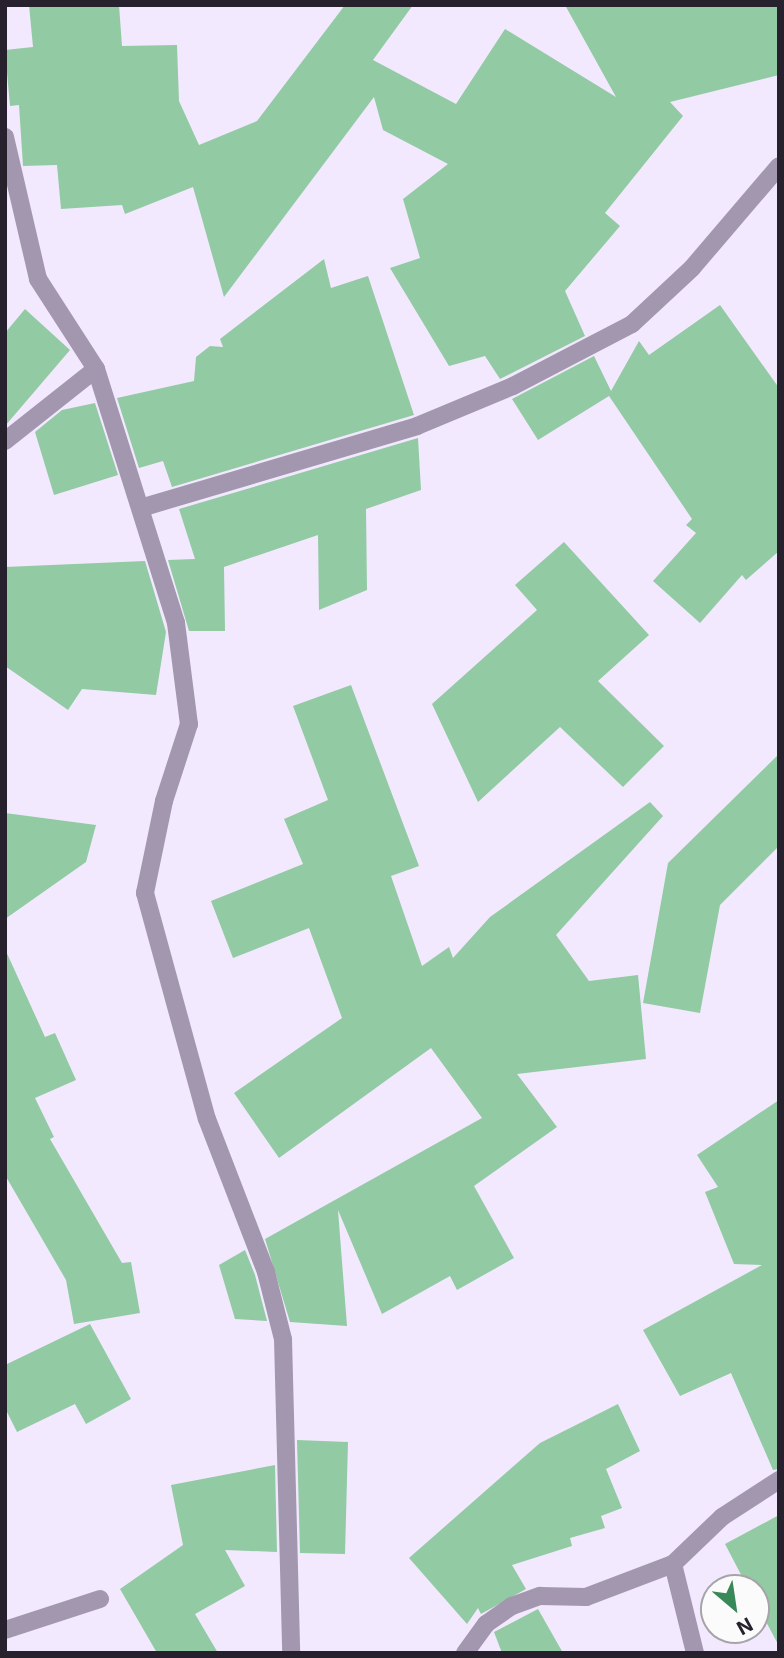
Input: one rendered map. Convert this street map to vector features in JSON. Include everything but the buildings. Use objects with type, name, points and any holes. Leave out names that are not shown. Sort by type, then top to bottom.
[{"type":"street","points":[[5,137],[38,279],[96,369],[144,507],[176,623],[189,724],[164,801],[145,893],[207,1119],[267,1272],[283,1339],[284,1529],[291,1653]]},
{"type":"street","points":[[144,507],[417,426],[513,386],[622,330],[692,268],[779,166]]},
{"type":"street","points":[[5,441],[96,369]]},
{"type":"street","points":[[465,1653],[486,1624],[512,1606],[540,1596],[586,1597],[673,1563],[722,1517],[779,1480]]},
{"type":"street","points":[[673,1563],[695,1653]]},
{"type":"street","points":[[5,1630],[100,1599]]}]
